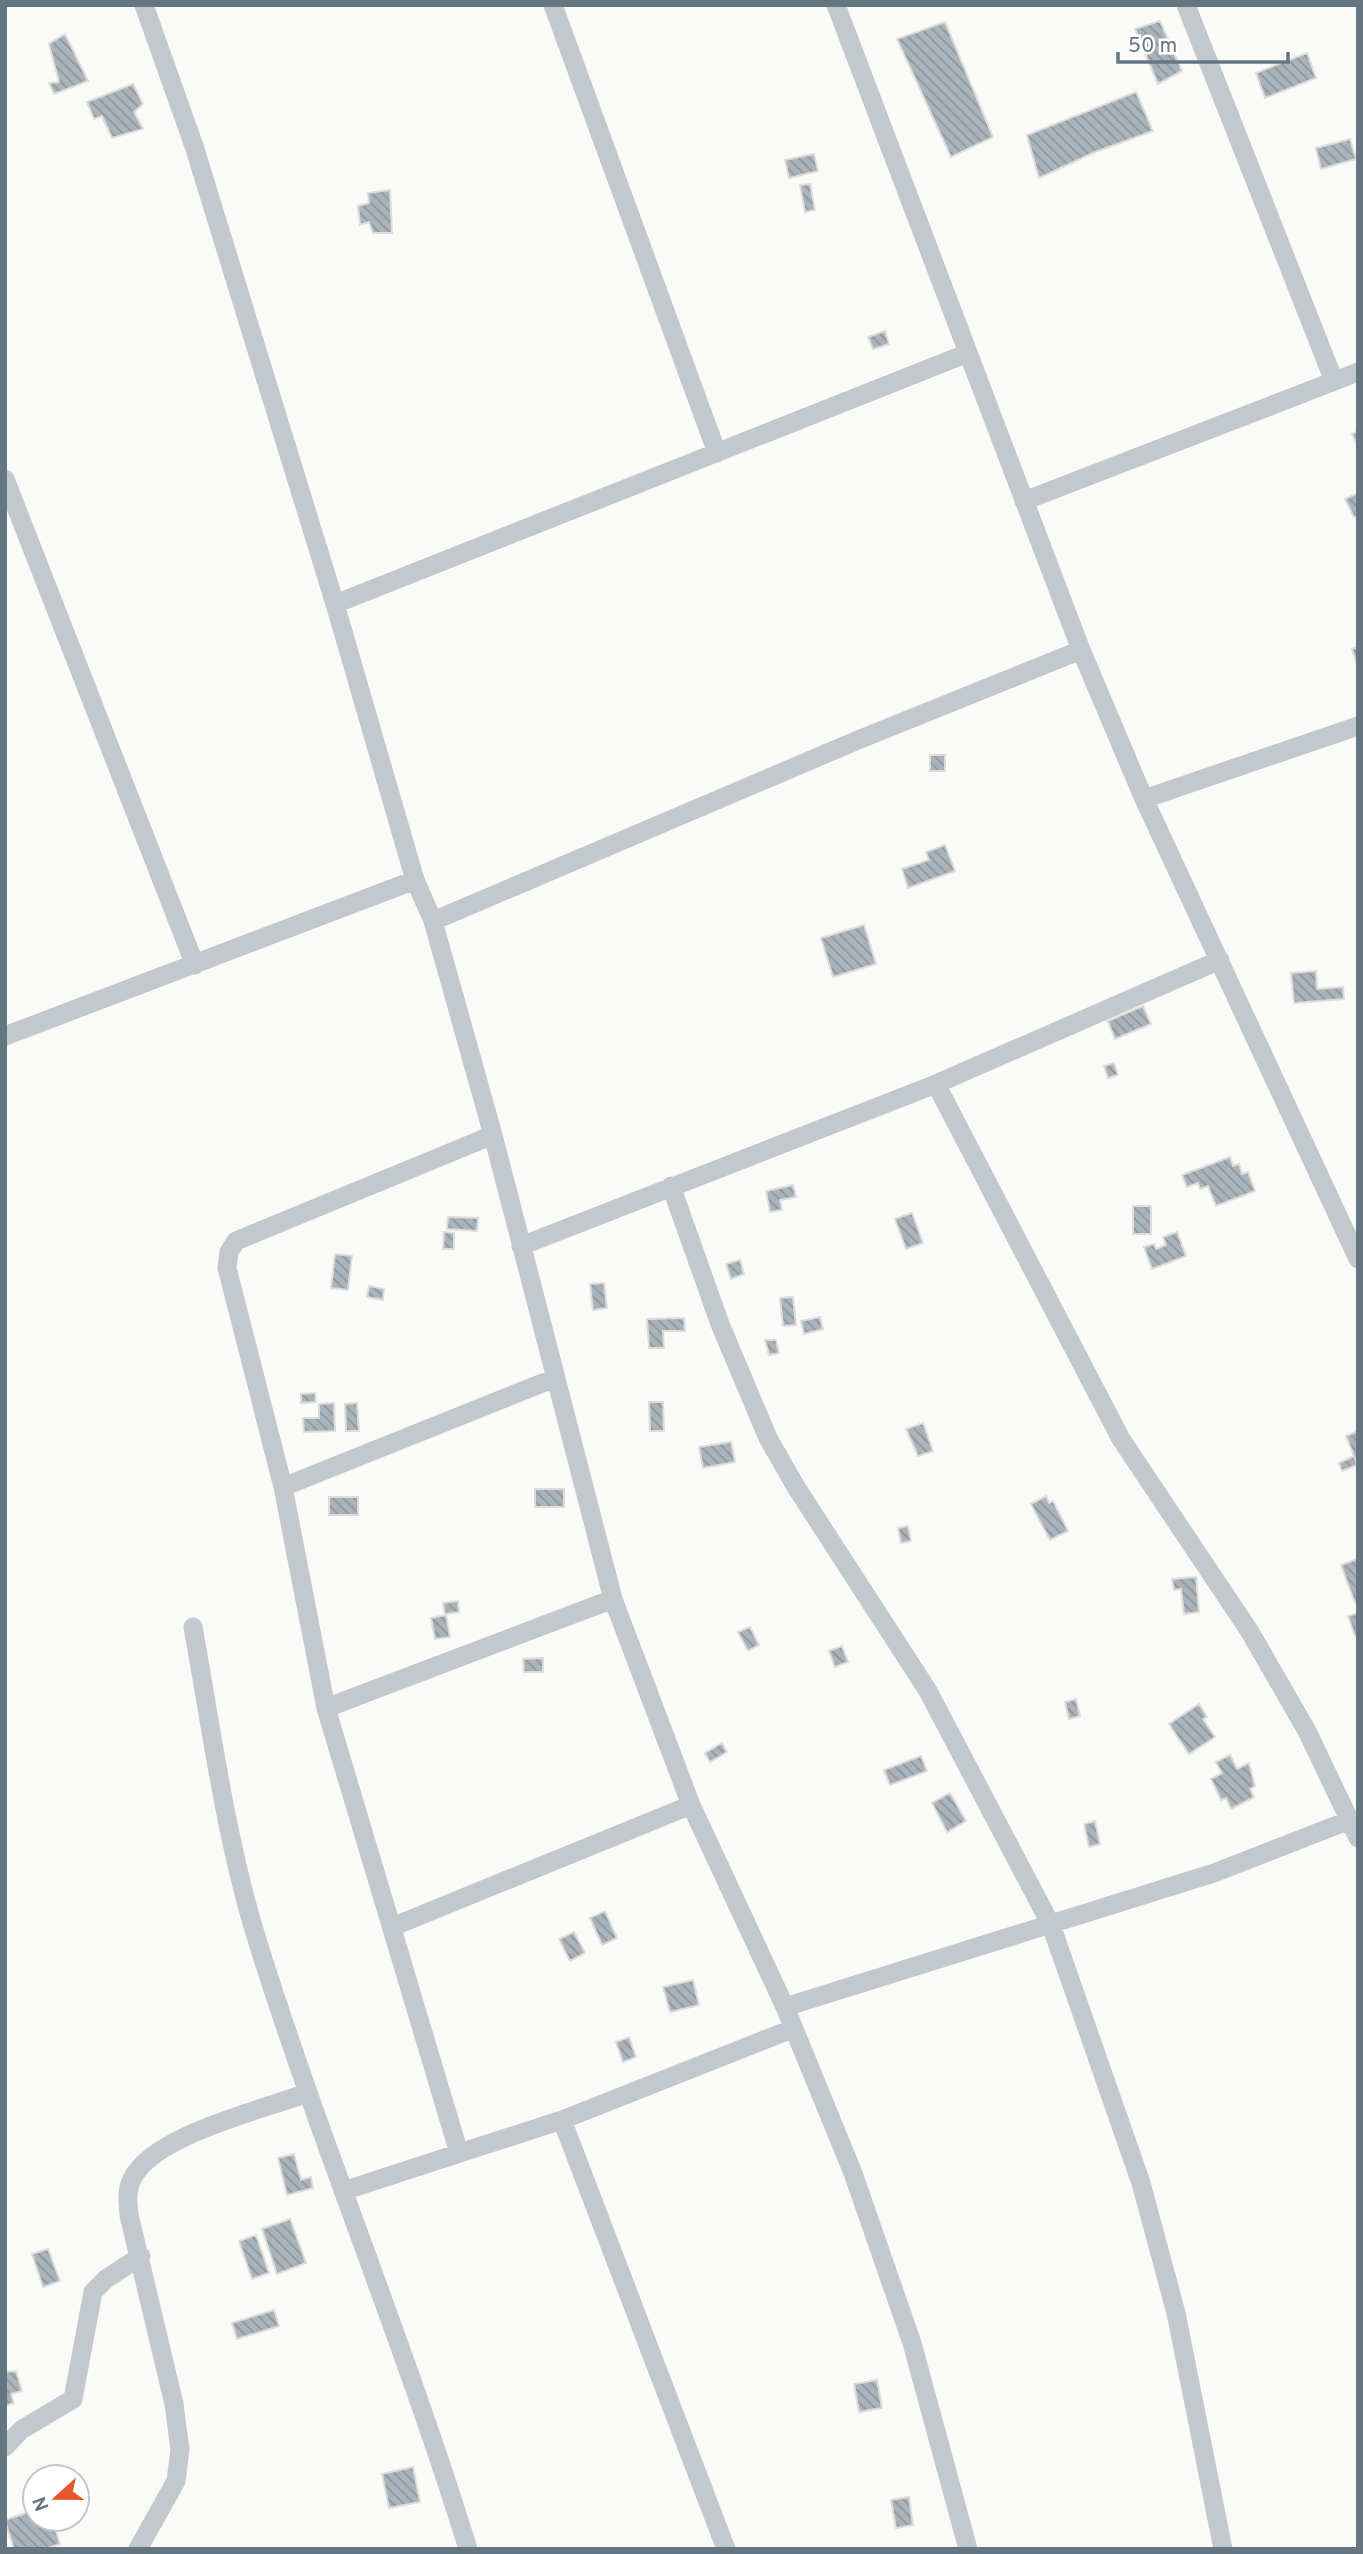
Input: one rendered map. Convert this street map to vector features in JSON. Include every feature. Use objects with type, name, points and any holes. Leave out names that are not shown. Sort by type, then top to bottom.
[{"type":"street","points":[[144,5],[194,146],[335,604],[415,880],[433,920],[493,1135],[612,1599],[691,1805],[785,2007],[853,2172],[894,2283],[968,2549]]},
{"type":"street","points":[[553,5],[717,453]]},
{"type":"street","points":[[836,5],[1081,650],[1144,799],[1358,1259]]},
{"type":"street","points":[[1186,5],[1334,381]]},
{"type":"street","points":[[335,604],[968,353]]},
{"type":"street","points":[[1024,501],[1358,372]]},
{"type":"street","points":[[5,479],[195,965]]},
{"type":"street","points":[[433,920],[858,740],[1081,650]]},
{"type":"street","points":[[1144,799],[1358,726]]},
{"type":"street","points":[[5,1036],[415,880]]},
{"type":"street","points":[[521,1246],[936,1084],[1220,960]]},
{"type":"street","points":[[936,1084],[1121,1439],[1250,1632],[1307,1731],[1358,1839]]},
{"type":"street","points":[[459,2153],[326,1708],[283,1487],[227,1268],[229,1252],[236,1241],[493,1135]]},
{"type":"street","points":[[671,1186],[720,1324],[768,1438],[837,1553],[928,1691],[1051,1926],[1141,2183],[1177,2313],[1223,2549]]},
{"type":"street","points":[[283,1487],[555,1378]]},
{"type":"street","points":[[326,1708],[612,1599]]},
{"type":"street","points":[[193,1627],[236,1853],[258,1942],[307,2093],[428,2422],[468,2549]]},
{"type":"street","points":[[392,1927],[691,1805]]},
{"type":"street","points":[[785,2007],[1214,1873],[1350,1820]]},
{"type":"street","points":[[343,2191],[562,2120],[792,2029]]},
{"type":"street","points":[[138,2549],[154,2525],[176,2481],[180,2450],[174,2404],[141,2256],[129,2215],[127,2192],[133,2176],[155,2152],[178,2138],[307,2093]]},
{"type":"street","points":[[562,2120],[726,2549]]},
{"type":"street","points":[[5,2447],[21,2430],[74,2399],[93,2291],[141,2256]]},
{"type":"building","points":[[1160,21],[1182,71],[1158,84],[1135,29]]},
{"type":"building","points":[[945,22],[993,137],[951,157],[897,39]]},
{"type":"building","points":[[65,34],[88,81],[54,94],[49,83],[59,82],[49,44]]},
{"type":"building","points":[[1307,53],[1316,78],[1265,98],[1256,73]]},
{"type":"building","points":[[133,84],[143,104],[134,112],[143,129],[112,138],[102,116],[94,119],[87,102]]},
{"type":"building","points":[[1136,92],[1153,131],[1095,152],[1039,178],[1027,135]]},
{"type":"building","points":[[1350,139],[1356,159],[1321,169],[1316,148]]},
{"type":"building","points":[[814,154],[818,171],[789,178],[785,160]]},
{"type":"building","points":[[810,184],[815,210],[805,212],[800,185]]},
{"type":"building","points":[[390,190],[392,233],[373,233],[369,222],[360,225],[358,206],[369,203],[368,193]]},
{"type":"building","points":[[885,331],[889,344],[873,349],[868,337]]},
{"type":"building","points":[[1358,431],[1358,447],[1352,434]]},
{"type":"building","points":[[1358,493],[1358,516],[1354,517],[1345,499]]},
{"type":"building","points":[[1358,647],[1358,668],[1352,649]]},
{"type":"building","points":[[930,755],[945,755],[945,771],[930,771]]},
{"type":"building","points":[[945,845],[955,871],[908,888],[902,869],[929,860],[926,852]]},
{"type":"building","points":[[864,925],[876,964],[833,977],[821,938]]},
{"type":"building","points":[[1316,971],[1317,989],[1343,987],[1344,999],[1294,1003],[1291,973]]},
{"type":"building","points":[[1143,1006],[1151,1024],[1115,1039],[1108,1021]]},
{"type":"building","points":[[1114,1063],[1118,1075],[1108,1078],[1104,1066]]},
{"type":"building","points":[[1230,1157],[1233,1166],[1239,1164],[1242,1174],[1248,1172],[1255,1191],[1216,1206],[1208,1186],[1200,1189],[1198,1183],[1187,1187],[1182,1175]]},
{"type":"building","points":[[793,1185],[796,1197],[780,1200],[782,1210],[770,1212],[766,1191]]},
{"type":"building","points":[[1133,1206],[1151,1206],[1151,1234],[1133,1234]]},
{"type":"building","points":[[912,1213],[923,1243],[906,1249],[895,1219]]},
{"type":"building","points":[[448,1217],[478,1218],[477,1231],[447,1229]]},
{"type":"building","points":[[444,1232],[454,1233],[454,1249],[443,1249]]},
{"type":"building","points":[[1177,1232],[1186,1256],[1152,1269],[1144,1247],[1154,1244],[1156,1249],[1166,1245],[1163,1237]]},
{"type":"building","points":[[335,1254],[352,1256],[348,1290],[331,1288]]},
{"type":"building","points":[[740,1260],[744,1274],[731,1279],[726,1264]]},
{"type":"building","points":[[604,1283],[607,1308],[593,1310],[590,1284]]},
{"type":"building","points":[[369,1286],[384,1289],[383,1300],[367,1297]]},
{"type":"building","points":[[793,1297],[796,1325],[783,1326],[780,1298]]},
{"type":"building","points":[[820,1317],[823,1329],[804,1334],[801,1321]]},
{"type":"building","points":[[684,1318],[685,1331],[663,1331],[664,1348],[649,1348],[647,1319]]},
{"type":"building","points":[[765,1340],[776,1340],[779,1353],[769,1355]]},
{"type":"building","points":[[315,1393],[316,1402],[301,1403],[301,1394]]},
{"type":"building","points":[[649,1402],[663,1402],[664,1431],[650,1431]]},
{"type":"building","points":[[334,1403],[335,1431],[304,1432],[303,1418],[319,1418],[319,1404]]},
{"type":"building","points":[[357,1403],[359,1431],[346,1431],[345,1404]]},
{"type":"building","points":[[923,1423],[933,1451],[918,1456],[906,1429]]},
{"type":"building","points":[[1358,1431],[1358,1466],[1346,1436]]},
{"type":"building","points":[[731,1442],[735,1462],[703,1468],[699,1447]]},
{"type":"building","points":[[1354,1456],[1357,1465],[1342,1471],[1339,1463]]},
{"type":"building","points":[[535,1489],[564,1489],[564,1507],[535,1507]]},
{"type":"building","points":[[1046,1496],[1049,1503],[1053,1501],[1068,1531],[1050,1540],[1031,1504]]},
{"type":"building","points":[[329,1497],[358,1497],[358,1515],[329,1515]]},
{"type":"building","points":[[908,1526],[911,1541],[901,1543],[898,1528]]},
{"type":"building","points":[[1357,1559],[1358,1602],[1355,1603],[1341,1565]]},
{"type":"building","points":[[1196,1577],[1199,1612],[1184,1614],[1181,1589],[1174,1590],[1172,1579]]},
{"type":"building","points":[[458,1601],[459,1612],[445,1614],[443,1603]]},
{"type":"building","points":[[1358,1613],[1358,1636],[1355,1636],[1348,1616]]},
{"type":"building","points":[[446,1615],[450,1637],[435,1639],[431,1618]]},
{"type":"building","points":[[750,1627],[759,1645],[748,1651],[738,1632]]},
{"type":"building","points":[[842,1646],[848,1662],[835,1667],[829,1651]]},
{"type":"building","points":[[543,1658],[543,1672],[524,1672],[523,1659]]},
{"type":"building","points":[[1076,1699],[1080,1716],[1069,1719],[1065,1702]]},
{"type":"building","points":[[1199,1704],[1207,1717],[1203,1719],[1215,1737],[1189,1754],[1169,1724]]},
{"type":"building","points":[[722,1743],[727,1752],[710,1762],[705,1753]]},
{"type":"building","points":[[1230,1755],[1237,1769],[1249,1763],[1255,1786],[1250,1789],[1254,1797],[1231,1809],[1226,1798],[1221,1800],[1211,1779],[1222,1773],[1216,1762]]},
{"type":"building","points":[[921,1756],[927,1771],[890,1785],[884,1770]]},
{"type":"building","points":[[950,1793],[966,1821],[947,1832],[932,1803]]},
{"type":"building","points":[[1095,1821],[1100,1844],[1089,1847],[1084,1824]]},
{"type":"building","points":[[605,1911],[617,1938],[602,1945],[590,1918]]},
{"type":"building","points":[[574,1932],[585,1953],[570,1961],[559,1939]]},
{"type":"building","points":[[693,1980],[699,2005],[670,2012],[663,1987]]},
{"type":"building","points":[[629,2037],[636,2057],[623,2062],[616,2042]]},
{"type":"building","points":[[294,2154],[301,2180],[311,2177],[313,2188],[287,2195],[278,2158]]},
{"type":"building","points":[[290,2219],[306,2263],[277,2274],[262,2229]]},
{"type":"building","points":[[256,2235],[269,2273],[252,2279],[239,2241]]},
{"type":"building","points":[[48,2249],[60,2281],[43,2287],[32,2254]]},
{"type":"building","points":[[274,2310],[279,2326],[237,2339],[232,2323]]},
{"type":"building","points":[[16,2371],[22,2391],[11,2394],[14,2403],[5,2406],[5,2372]]},
{"type":"building","points":[[877,2380],[882,2408],[859,2412],[854,2384]]},
{"type":"building","points":[[413,2467],[420,2502],[389,2508],[382,2474]]},
{"type":"building","points":[[909,2497],[913,2525],[896,2528],[891,2500]]},
{"type":"building","points":[[21,2515],[21,2533],[56,2533],[60,2544],[45,2549],[14,2549],[5,2520]]}]
